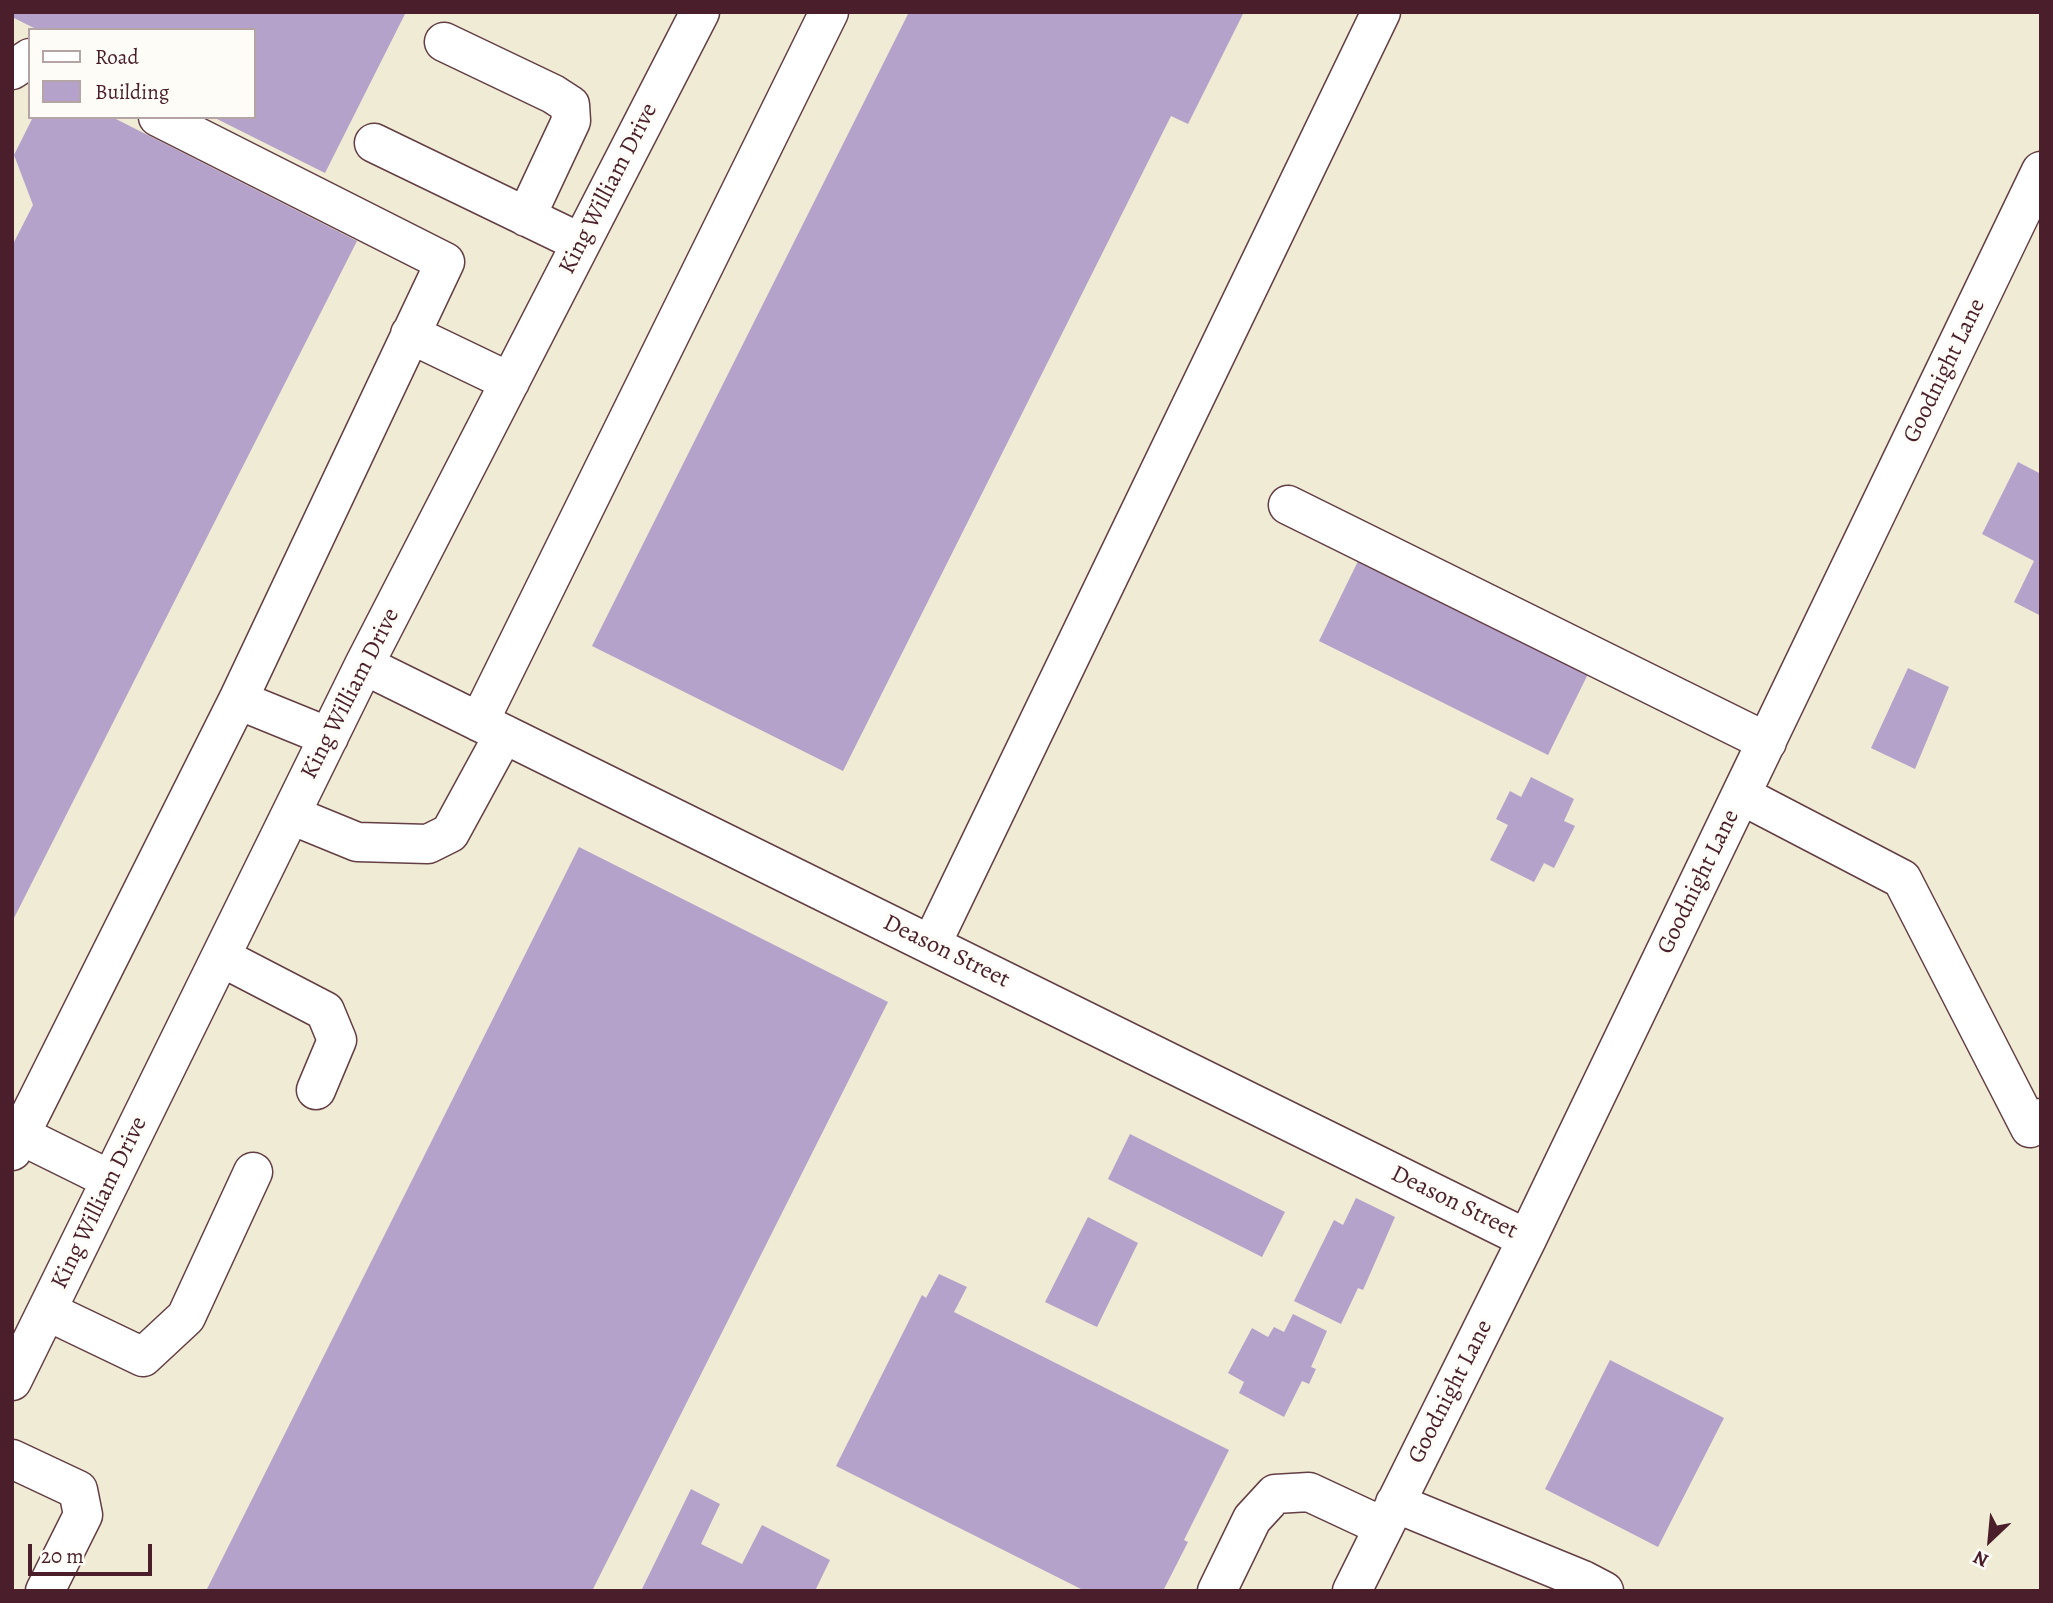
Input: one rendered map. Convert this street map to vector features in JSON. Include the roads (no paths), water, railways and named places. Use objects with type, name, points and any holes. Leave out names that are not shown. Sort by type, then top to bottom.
[{"type":"street","name":"King William Drive","points":[[12,1381],[31,1327],[111,1180],[365,665],[700,12]]},
{"type":"street","points":[[291,815],[357,842],[428,844],[450,833],[492,728],[829,12]]},
{"type":"street","points":[[931,945],[1381,12]]},
{"type":"street","points":[[444,42],[553,94],[570,106],[571,121],[526,217]]},
{"type":"street","points":[[12,70],[28,59]]},
{"type":"street","points":[[111,1180],[15,1139],[238,700],[445,262],[162,119]]},
{"type":"street","points":[[374,143],[581,243]]},
{"type":"street","name":"Goodnight Lane","points":[[1352,1591],[1527,1239],[2041,171]]},
{"type":"street","points":[[411,334],[510,382]]},
{"type":"street","points":[[1288,505],[1767,742]]},
{"type":"street","name":"Deason Street","points":[[365,665],[1527,1239]]},
{"type":"street","points":[[238,700],[329,737]]},
{"type":"street","points":[[1741,794],[1902,879],[2030,1128],[2041,1118]]},
{"type":"street","points":[[221,957],[325,1011],[337,1040],[316,1090]]},
{"type":"street","points":[[31,1327],[143,1357],[186,1317],[253,1172]]},
{"type":"street","points":[[12,1459],[78,1490],[83,1514],[46,1591]]},
{"type":"street","points":[[1217,1591],[1252,1519],[1275,1494],[1309,1492],[1390,1515],[1605,1591]]}]
